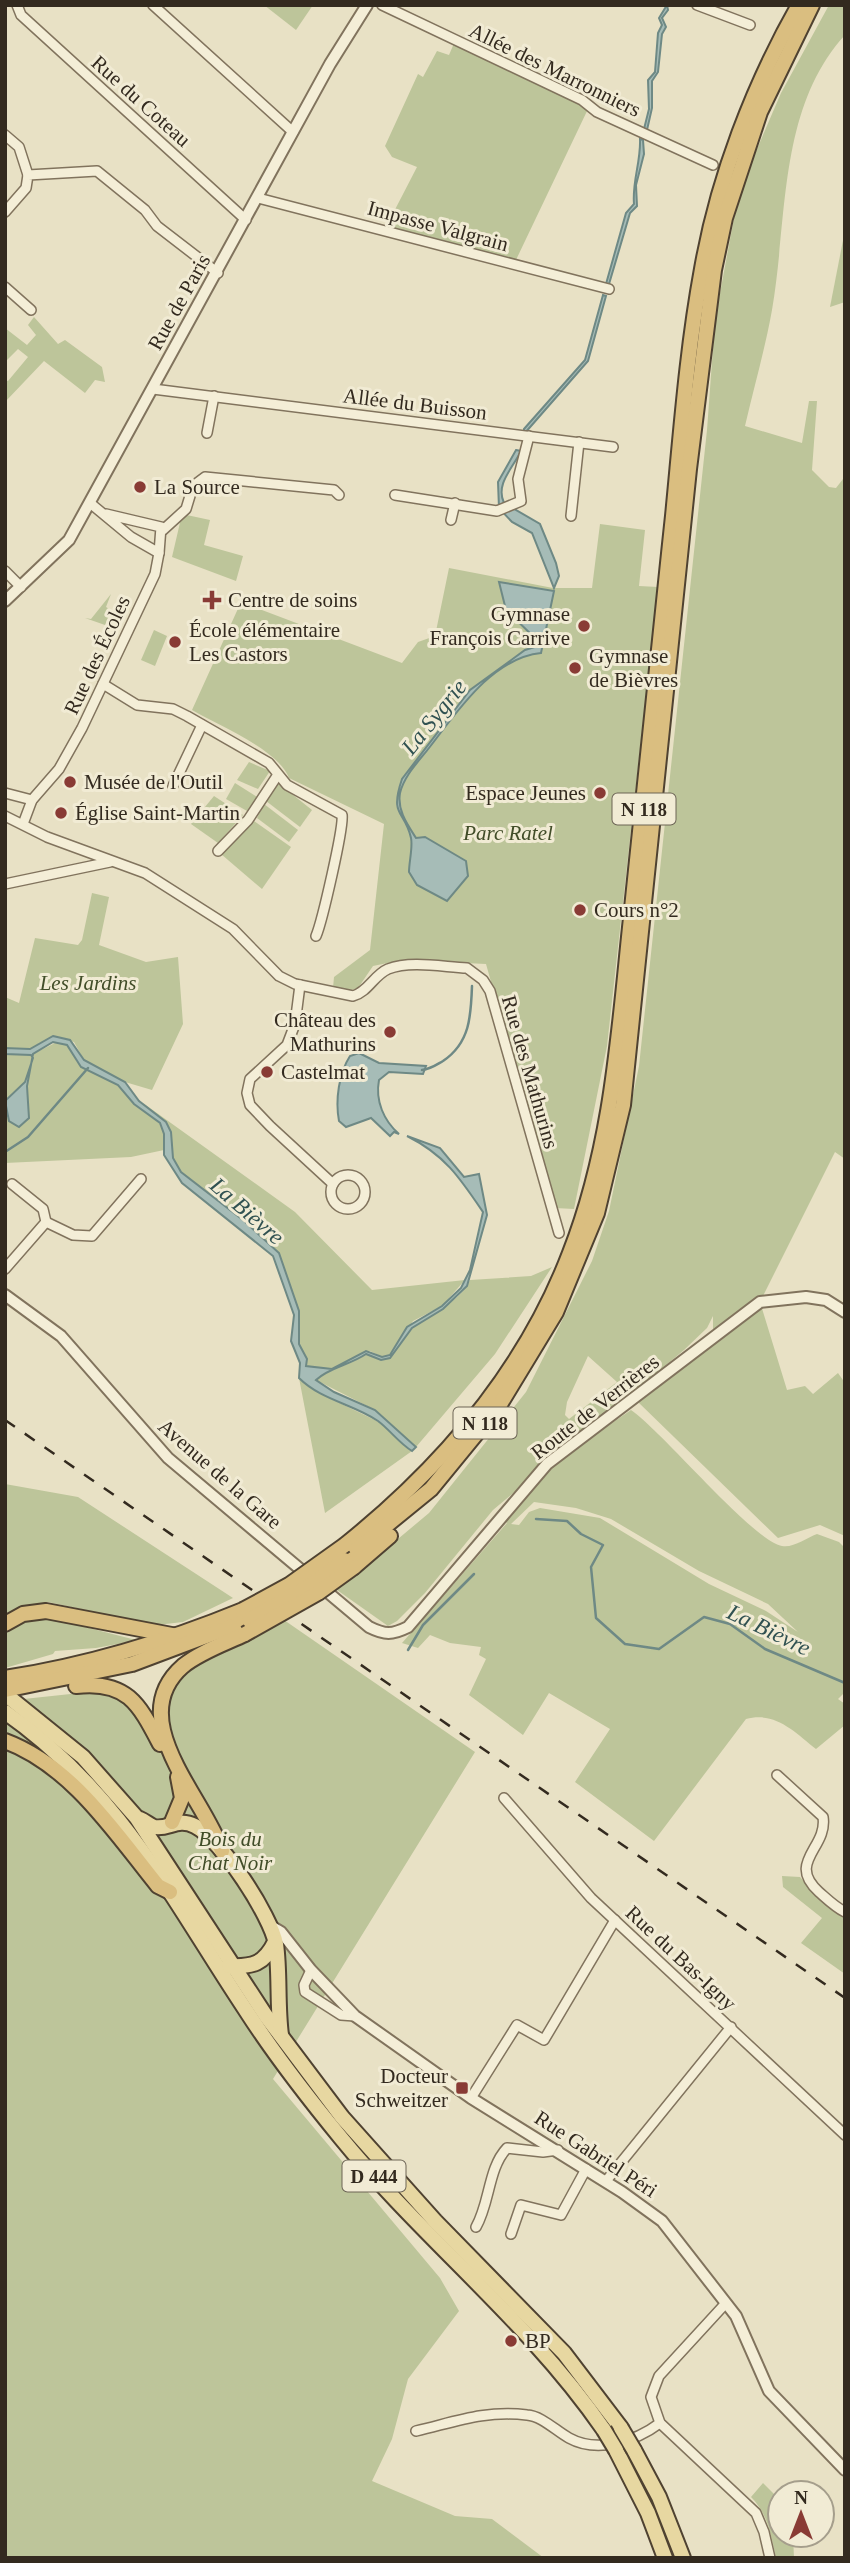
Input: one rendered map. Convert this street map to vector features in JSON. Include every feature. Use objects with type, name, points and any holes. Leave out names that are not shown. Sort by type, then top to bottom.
[{"type":"highway","name":"N 118","points":[[6,1685],[91,1663],[178,1636],[246,1621],[289,1585],[345,1545],[419,1482],[457,1440],[500,1382],[556,1286],[570,1255],[600,1161],[611,1107],[686,392],[702,267],[734,151],[755,94],[799,5]]},
{"type":"highway","name":"N 118","points":[[6,1685],[21,1687],[59,1681],[132,1664],[318,1593],[349,1564],[392,1534],[396,1520],[431,1489],[512,1386],[556,1312],[597,1213],[623,1105],[689,469],[714,270],[725,218],[760,111],[812,5]]},
{"type":"highway","points":[[5,1624],[23,1614],[46,1611],[140,1631],[167,1631],[178,1636]]},
{"type":"highway","points":[[222,1851],[164,1741],[160,1711],[167,1685],[184,1665],[246,1621]]},
{"type":"highway","points":[[59,1681],[68,1687],[109,1686],[137,1703],[182,1785],[181,1807],[172,1822]]},
{"type":"highway","points":[[5,1741],[35,1755],[73,1785],[158,1886],[170,1892]]},
{"type":"main road","name":"D 444","points":[[6,1685],[83,1757],[136,1817],[281,2036],[342,2117],[395,2179],[564,2353],[621,2428],[634,2450],[662,2505],[683,2558]]},
{"type":"main road","name":"D 444","points":[[5,1712],[50,1746],[101,1797],[137,1841],[262,2034],[343,2140],[415,2221],[536,2344],[604,2430],[642,2499],[665,2558]]},
{"type":"main road","points":[[136,1817],[154,1827],[184,1822],[200,1828],[222,1851],[271,1926],[275,1942],[281,2036]]},
{"type":"main road","points":[[218,1966],[256,1965],[265,1959],[275,1942]]},
{"type":"street","name":"Rue du Coteau","points":[[17,5],[21,15],[246,220]]},
{"type":"street","points":[[153,5],[293,132]]},
{"type":"street","name":"Rue de Paris","points":[[5,601],[61,549],[90,503],[293,132],[367,5]]},
{"type":"street","name":"Allée des Marronniers","points":[[382,5],[582,100],[597,112],[713,165]]},
{"type":"street","points":[[697,5],[750,25]]},
{"type":"street","points":[[5,135],[19,147],[28,175],[26,188],[5,212]]},
{"type":"street","points":[[28,175],[97,171],[145,210],[157,226],[218,273]]},
{"type":"street","name":"Impasse Valgrain","points":[[258,198],[609,289]]},
{"type":"street","points":[[5,287],[31,310]]},
{"type":"street","name":"Allée du Buisson","points":[[153,388],[612,447]]},
{"type":"street","points":[[207,432],[214,396]]},
{"type":"street","points":[[396,495],[497,511],[521,500],[519,479],[529,436]]},
{"type":"street","points":[[571,516],[579,442]]},
{"type":"street","points":[[106,514],[158,524],[163,530],[186,509],[193,486],[205,477],[334,489],[339,495]]},
{"type":"street","points":[[90,503],[159,557]]},
{"type":"street","points":[[451,520],[455,503]]},
{"type":"street","name":"Rue des Écoles","points":[[32,800],[59,769],[103,684],[159,557],[163,530]]},
{"type":"street","points":[[5,571],[21,587]]},
{"type":"street","points":[[103,684],[137,705],[173,709],[269,764],[287,785],[342,815],[326,912],[317,936]]},
{"type":"street","points":[[173,786],[202,725]]},
{"type":"street","points":[[218,851],[248,820],[278,776]]},
{"type":"street","points":[[5,793],[32,800],[23,824]]},
{"type":"street","name":"Rue des Mathurins","points":[[5,816],[110,862],[145,873],[218,918],[279,976],[300,985],[353,996],[361,994],[388,969],[398,967],[467,968],[476,973],[489,991],[559,1233]]},
{"type":"street","points":[[5,884],[110,862]]},
{"type":"street","points":[[300,985],[295,1024],[287,1045],[250,1079],[247,1093],[250,1105],[270,1126],[334,1184]]},
{"type":"street","points":[[46,1222],[79,1237],[92,1236],[141,1179]]},
{"type":"street","points":[[12,1184],[43,1209],[46,1222]]},
{"type":"street","points":[[5,1269],[46,1222]]},
{"type":"street","name":"Avenue de la Gare","points":[[5,1295],[61,1336],[148,1439],[190,1478],[369,1627],[383,1634],[394,1634]]},
{"type":"street","name":"Route de Verrières","points":[[394,1634],[408,1627],[547,1464],[760,1302],[806,1297],[826,1300],[845,1312]]},
{"type":"street","points":[[777,1775],[823,1817],[824,1827],[806,1864],[805,1875],[815,1888],[845,1912]]},
{"type":"street","name":"Rue du Bas-Igny","points":[[504,1798],[543,1847],[615,1920],[845,2135]]},
{"type":"street","points":[[471,2098],[517,2025],[544,2040],[615,1920]]},
{"type":"street","points":[[271,1926],[281,1932],[311,1970]]},
{"type":"street","name":"Rue Gabriel Péri","points":[[355,2016],[341,2015],[305,1992],[304,1985],[311,1970],[355,2016],[471,2098],[606,2181],[662,2221],[741,2326],[769,2391],[845,2470]]},
{"type":"street","points":[[606,2181],[730,2027]]},
{"type":"street","points":[[476,2227],[487,2202],[496,2165],[507,2148],[558,2151]]},
{"type":"street","points":[[511,2234],[521,2205],[561,2215],[586,2169]]},
{"type":"street","points":[[726,2303],[653,2386],[651,2397],[660,2423],[748,2504],[761,2522],[769,2558]]},
{"type":"street","points":[[416,2431],[469,2415],[531,2415],[572,2440],[603,2444],[635,2440],[660,2423]]},
{"type":"green space","points":[[264,5],[313,5],[296,30]]},
{"type":"green space","points":[[829,5],[845,5],[845,35],[823,64],[808,96],[797,130],[789,165],[772,310],[745,426],[802,443],[809,401],[817,401],[812,470],[829,487],[836,488],[843,479],[845,467],[845,1159],[835,1152],[760,1302],[787,1390],[805,1386],[813,1394],[838,1373],[845,1383],[845,1536],[820,1525],[778,1538],[638,1402],[713,1341],[713,1316],[707,1328],[684,1350],[493,1510],[425,1593],[397,1621],[388,1626],[337,1590],[429,1513],[526,1392],[592,1261],[609,1211],[639,1066],[707,430],[715,320],[734,218],[754,156],[781,93]],"holes":[[[588,1356],[617,1382],[569,1419],[565,1415],[567,1402]]]},
{"type":"green space","points":[[455,41],[588,109],[515,262],[386,227],[417,167],[392,157],[385,146],[418,74],[423,77],[437,51],[449,55]]},
{"type":"green space","points":[[845,230],[845,302],[830,307]]},
{"type":"green space","points":[[34,317],[58,344],[65,340],[102,367],[105,382],[95,380],[85,393],[44,361],[5,402],[5,380],[8,381],[28,357],[18,349],[5,362],[5,328],[27,345],[36,335],[28,325]]},
{"type":"green space","points":[[182,514],[210,520],[204,545],[243,556],[236,581],[172,557]]},
{"type":"green space","name":"Parc Ratel","points":[[600,524],[645,530],[639,586],[658,587],[607,1046],[574,1209],[555,1208],[486,964],[402,960],[373,966],[358,988],[348,991],[333,988],[334,977],[370,950],[384,824],[289,778],[283,768],[261,748],[192,710],[241,602],[402,663],[418,642],[435,636],[449,568],[553,588],[592,588]]},
{"type":"green space","points":[[111,594],[106,607],[111,610],[105,625],[85,618],[91,619]]},
{"type":"green space","points":[[154,630],[167,636],[155,666],[141,660]]},
{"type":"green space","points":[[249,762],[270,771],[258,789],[237,780]]},
{"type":"green space","points":[[235,783],[257,797],[247,811],[226,799]]},
{"type":"green space","points":[[278,783],[312,810],[300,827],[266,801]]},
{"type":"green space","points":[[214,796],[243,815],[218,843],[191,824]]},
{"type":"green space","points":[[264,804],[298,830],[289,842],[257,818]]},
{"type":"green space","points":[[254,821],[291,847],[262,889],[221,854]]},
{"type":"green space","name":"Les Jardins","points":[[92,893],[109,897],[99,945],[146,962],[178,957],[183,1024],[152,1090],[125,1082],[84,1060],[74,1042],[53,1036],[30,1049],[5,1048],[5,997],[19,1003],[35,938],[78,945],[82,940]]},
{"type":"green space","points":[[59,1041],[71,1048],[77,1062],[118,1085],[131,1100],[155,1118],[163,1128],[164,1150],[131,1157],[5,1163],[5,1115],[19,1127],[29,1118],[27,1086],[33,1054]]},
{"type":"green space","points":[[5,1054],[32,1055],[33,1058],[25,1082],[5,1101]]},
{"type":"green space","points":[[143,1103],[295,1212],[372,1290],[465,1280],[442,1306],[413,1321],[390,1355],[382,1357],[370,1351],[332,1369],[306,1366],[299,1344],[299,1311],[279,1253],[243,1220],[181,1172],[173,1158],[170,1128]]},
{"type":"green space","points":[[552,1267],[495,1354],[416,1447],[375,1410],[316,1380],[366,1354],[381,1360],[388,1356],[415,1325],[453,1301],[470,1280],[531,1276]]},
{"type":"green space","points":[[299,1378],[321,1394],[379,1422],[412,1451],[325,1513]]},
{"type":"green space","points":[[631,1410],[730,1507],[769,1540],[786,1546],[817,1534],[839,1542],[845,1548],[845,1692],[838,1699],[845,1704],[845,1725],[816,1749],[775,1720],[756,1717],[746,1719],[654,1841],[575,1782],[610,1729],[549,1693],[523,1735],[469,1695],[486,1659],[479,1655],[481,1647],[450,1643],[430,1635],[418,1648],[402,1643],[507,1523],[503,1520],[550,1465]],"holes":[[[534,1502],[576,1508],[611,1519],[699,1571],[768,1604],[798,1632],[766,1611],[709,1584],[600,1518],[540,1508],[529,1512],[519,1525],[511,1524]]]},
{"type":"green space","points":[[5,1484],[78,1497],[233,1598],[183,1622],[157,1625],[48,1602],[5,1616]]},
{"type":"green space","points":[[50,1618],[139,1640],[96,1648],[55,1651],[53,1654],[5,1668],[5,1631],[32,1619]]},
{"type":"green space","name":"Bois du Chat Noir","points":[[284,1620],[475,1752],[273,2079],[440,2278],[459,2311],[408,2379],[392,2439],[372,2481],[455,2516],[492,2519],[544,2558],[5,2558],[5,1701],[108,1690],[139,1711],[164,1710],[171,1687],[185,1669]]},
{"type":"green space","points":[[782,1876],[800,1877],[816,1894],[845,1916],[845,1974],[801,1943],[822,1918],[783,1887]]},
{"type":"green space","points":[[763,2483],[766,2486],[766,2521],[757,2504],[751,2497]]},
{"type":"green space","points":[[774,2549],[794,2549],[794,2558],[776,2558]]},
{"type":"water","points":[[667,5],[668,10],[662,18],[666,27],[662,34],[658,72],[652,81],[652,108],[647,130],[644,129],[649,109],[648,80],[655,72],[658,33],[662,25],[659,18]]},
{"type":"water","points":[[640,139],[643,140],[644,154],[636,185],[637,206],[630,213],[609,284],[606,284],[626,213],[634,204]]},
{"type":"water","points":[[603,295],[606,296],[588,361],[524,434],[524,429],[585,360]]},
{"type":"water","points":[[516,450],[521,451],[503,483],[502,496],[504,503],[540,524],[559,576],[554,588],[532,533],[512,522],[499,508],[498,482]]},
{"type":"water","points":[[499,582],[554,591],[541,653],[523,657],[507,665],[477,689],[412,769],[399,799],[401,811],[416,838],[425,837],[466,861],[468,876],[447,901],[417,885],[409,872],[411,842],[399,812],[398,791],[402,779],[470,690],[525,650],[538,646],[538,641],[506,610]]},
{"type":"water","points":[[53,1036],[70,1040],[84,1060],[125,1082],[139,1101],[166,1122],[171,1132],[173,1158],[181,1172],[243,1220],[279,1253],[299,1311],[299,1344],[307,1359],[306,1366],[332,1369],[366,1351],[382,1357],[390,1355],[407,1327],[442,1306],[461,1288],[470,1270],[483,1212],[442,1159],[407,1136],[440,1148],[464,1177],[479,1174],[487,1215],[467,1286],[443,1309],[412,1328],[390,1358],[381,1360],[366,1354],[316,1380],[334,1392],[375,1410],[416,1447],[412,1451],[378,1421],[317,1392],[299,1378],[300,1363],[291,1341],[294,1315],[273,1256],[182,1183],[164,1155],[164,1134],[160,1123],[134,1104],[118,1085],[81,1067],[67,1045],[53,1042],[32,1057],[5,1054],[5,1048],[30,1049]]},
{"type":"water","points":[[359,1053],[379,1063],[426,1066],[423,1074],[389,1072],[379,1080],[378,1095],[382,1110],[399,1134],[394,1132],[390,1136],[371,1118],[346,1127],[339,1121],[337,1104],[341,1078],[350,1056]]},
{"type":"water","points":[[31,1063],[27,1086],[29,1118],[19,1127],[9,1121],[5,1101],[25,1082]]},
{"type":"waterway","name":"La Sygrie","points":[[422,1070],[443,1061],[459,1046],[470,1018],[472,986]]},
{"type":"waterway","name":"La Bièvre","points":[[5,1152],[28,1137],[88,1068]]},
{"type":"waterway","name":"La Bièvre","points":[[536,1519],[567,1521],[581,1534],[603,1545],[591,1567],[596,1618],[625,1644],[659,1649],[704,1617],[730,1624],[765,1649],[845,1683]]},
{"type":"waterway","points":[[408,1650],[423,1625],[474,1574]]},
{"type":"railway","points":[[5,1420],[845,1998]]},
{"type":"place","name":"La Source","points":[[140,487]]},
{"type":"place","name":"Centre de soins","points":[[212,600]]},
{"type":"place","name":"Gymnase François Carrive","points":[[584,626]]},
{"type":"place","name":"École élémentaire Les Castors","points":[[175,642]]},
{"type":"place","name":"Gymnase de Bièvres","points":[[575,668]]},
{"type":"place","name":"Musée de l'Outil","points":[[70,782]]},
{"type":"place","name":"Espace Jeunes","points":[[600,793]]},
{"type":"place","name":"Église Saint-Martin","points":[[61,813]]},
{"type":"place","name":"Cours n°2","points":[[580,910]]},
{"type":"place","name":"Château des Mathurins","points":[[390,1032]]},
{"type":"place","name":"Castelmat","points":[[267,1072]]},
{"type":"place","name":"Docteur Schweitzer","points":[[462,2088]]},
{"type":"place","name":"BP","points":[[511,2341]]}]
